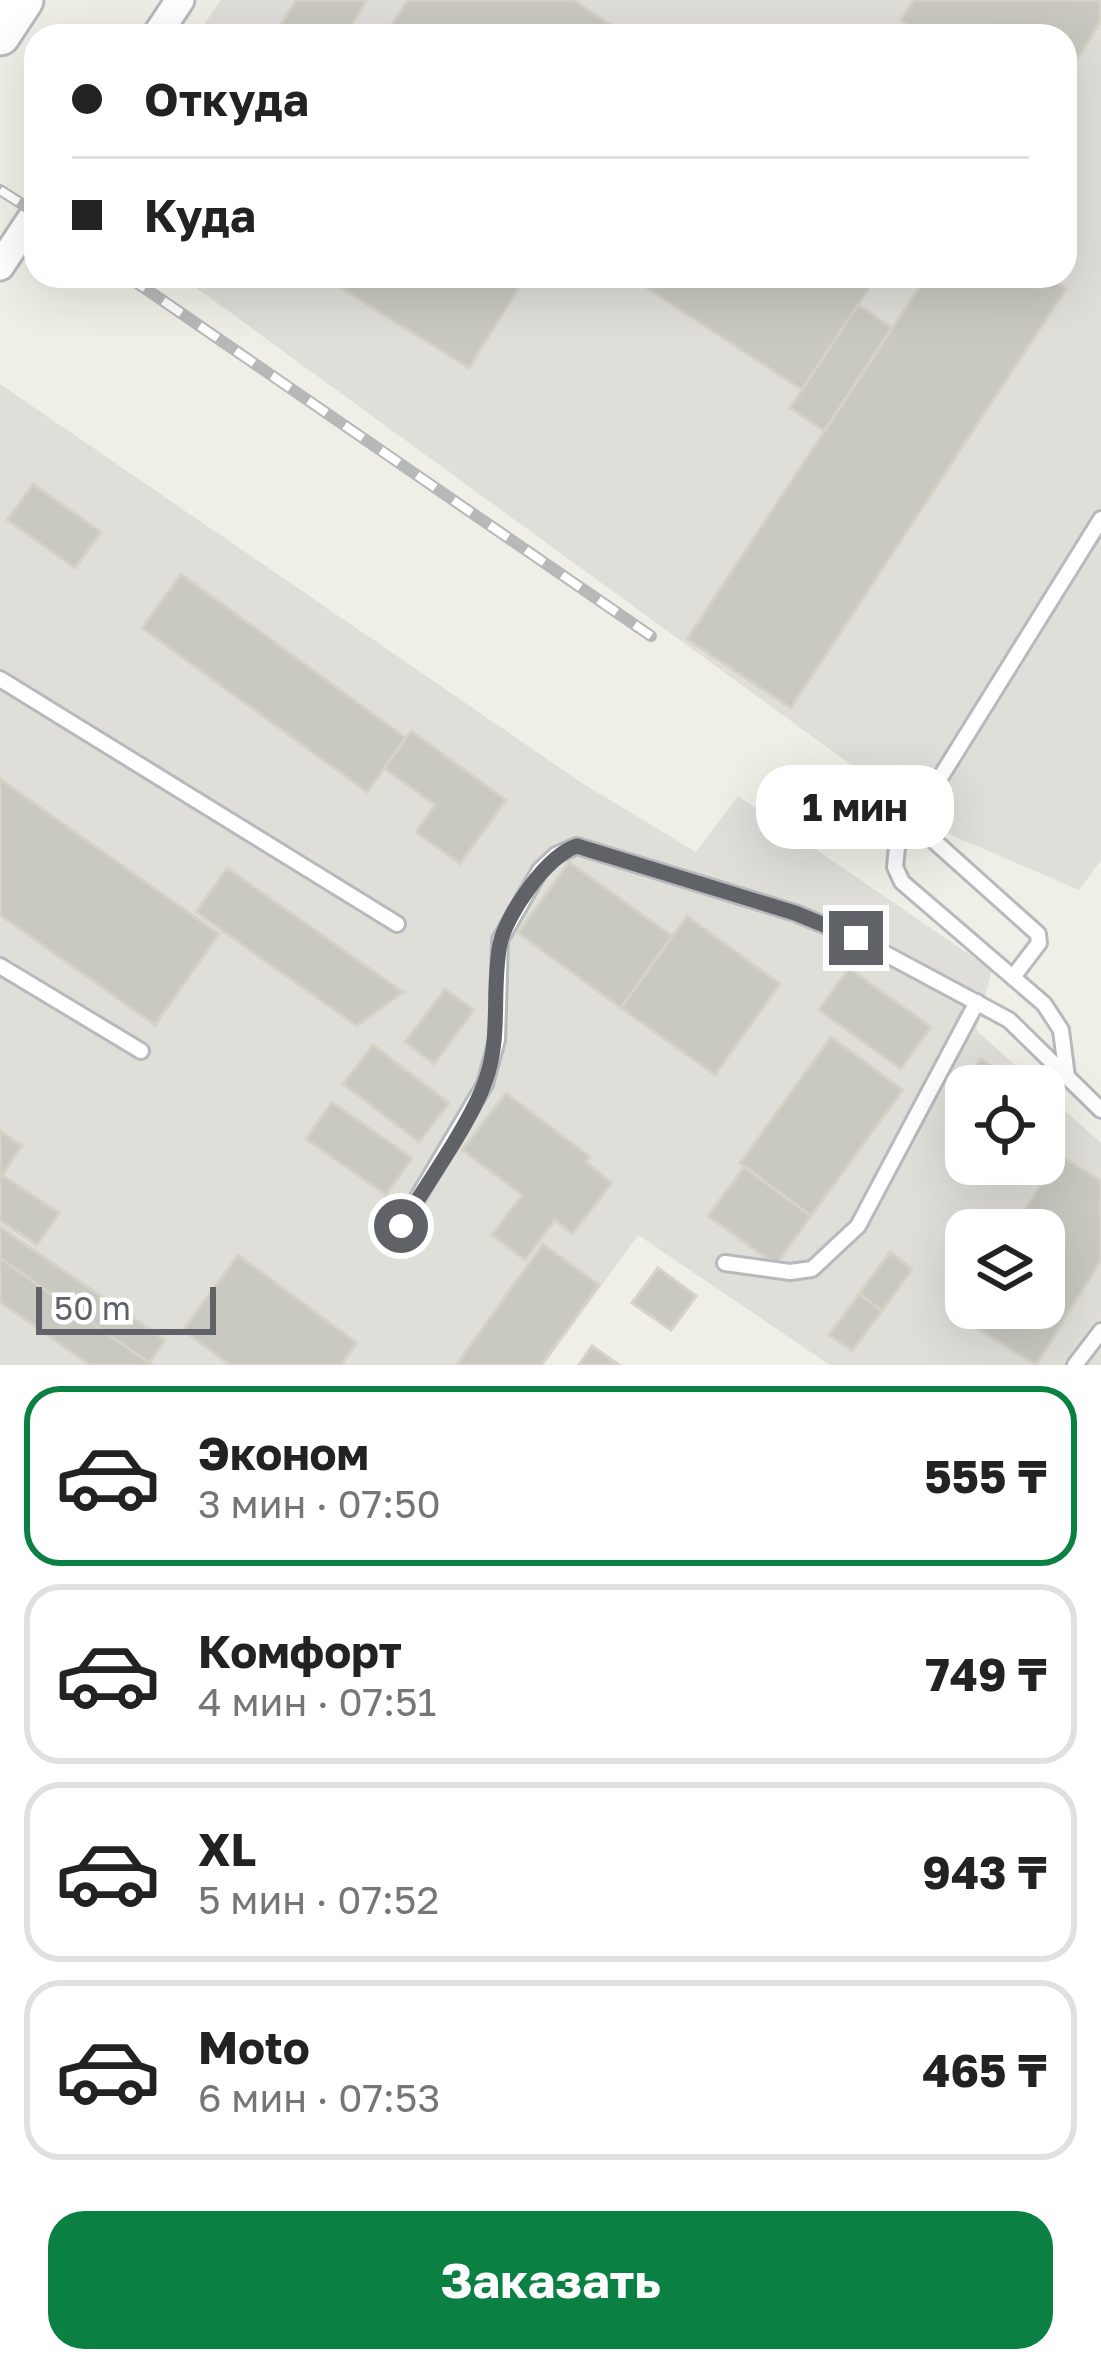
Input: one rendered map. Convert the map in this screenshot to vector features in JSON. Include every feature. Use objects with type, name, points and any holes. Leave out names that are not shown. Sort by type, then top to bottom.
[{"type":"street","points":[[0,34],[23,0]]},
{"type":"street","points":[[0,266],[24,230]]},
{"type":"lane","points":[[1067,1077],[1060,1030],[1044,1004],[902,882],[895,867],[897,847],[1101,519]]},
{"type":"lane","points":[[0,679],[398,924]]},
{"type":"lane","points":[[913,822],[1038,934],[1039,944],[1013,977]]},
{"type":"lane","points":[[401,1226],[485,1084],[496,1040],[500,940],[540,870],[577,846],[795,913],[856,938],[1010,1020],[1101,1110]]},
{"type":"lane","points":[[0,966],[141,1051]]},
{"type":"lane","points":[[725,1263],[790,1272],[812,1269],[858,1226],[977,1002]]},
{"type":"lane","points":[[1075,1365],[1101,1331]]},
{"type":"shaded area","points":[[221,0],[1101,0],[1101,860],[1079,890],[942,831],[196,288],[1077,288],[1077,24],[204,24]]},
{"type":"shaded area","points":[[0,384],[585,785],[696,852],[738,796],[992,970],[976,1030],[1015,1065],[945,1065],[945,1185],[1065,1185],[1065,1111],[1101,1143],[1101,1365],[830,1365],[638,1235],[544,1365],[0,1365]]},
{"type":"building","points":[[296,0],[367,0],[352,24],[281,24]]},
{"type":"building","points":[[408,0],[573,0],[609,24],[392,24]]},
{"type":"building","points":[[914,0],[1101,0],[1101,21],[1077,59],[1077,24],[907,24],[901,20]]},
{"type":"building","points":[[341,288],[519,288],[469,368]]},
{"type":"building","points":[[647,288],[869,288],[802,390]]},
{"type":"building","points":[[919,288],[1066,289],[791,708],[687,639]]},
{"type":"building","points":[[858,305],[892,328],[824,431],[790,408]]},
{"type":"building","points":[[33,484],[101,532],[75,568],[7,520]]},
{"type":"building","points":[[181,574],[406,738],[367,792],[142,628]]},
{"type":"building","points":[[411,731],[506,800],[460,864],[416,832],[435,805],[384,768]]},
{"type":"building","points":[[0,779],[219,934],[155,1025],[0,915]]},
{"type":"building","points":[[569,862],[672,936],[621,1008],[518,933]]},
{"type":"building","points":[[227,868],[403,992],[357,1026],[196,912]]},
{"type":"building","points":[[687,916],[780,984],[715,1075],[621,1008]]},
{"type":"building","points":[[849,968],[931,1027],[901,1069],[819,1010]]},
{"type":"building","points":[[445,989],[474,1010],[434,1064],[405,1042]]},
{"type":"building","points":[[831,1037],[903,1090],[811,1216],[740,1163]]},
{"type":"building","points":[[373,1045],[449,1103],[419,1142],[343,1084]]},
{"type":"building","points":[[506,1093],[590,1157],[586,1162],[612,1183],[572,1234],[555,1220],[525,1260],[492,1235],[522,1195],[462,1150]]},
{"type":"building","points":[[332,1102],[412,1158],[386,1195],[306,1139]]},
{"type":"building","points":[[0,1131],[22,1146],[2,1175],[59,1213],[37,1245],[0,1220]]},
{"type":"building","points":[[1065,1159],[1101,1181],[1101,1260],[1065,1318],[1065,1209],[1026,1209],[1041,1185],[1065,1185]]},
{"type":"building","points":[[744,1167],[811,1216],[776,1265],[708,1216]]},
{"type":"building","points":[[0,1227],[165,1340],[148,1365],[138,1365],[0,1271]]},
{"type":"building","points":[[543,1244],[599,1285],[541,1365],[456,1365]]},
{"type":"building","points":[[890,1252],[912,1269],[882,1311],[859,1294]]},
{"type":"building","points":[[238,1255],[357,1343],[341,1365],[230,1365],[183,1330]]},
{"type":"building","points":[[0,1258],[152,1365],[90,1365],[0,1302]]},
{"type":"building","points":[[658,1268],[696,1296],[671,1330],[632,1303]]},
{"type":"building","points":[[859,1294],[882,1311],[852,1351],[829,1335]]},
{"type":"building","points":[[978,1329],[1058,1329],[1036,1365]]},
{"type":"building","points":[[592,1346],[619,1365],[579,1365]]},
{"type":"railway","points":[[0,190],[24,205]]},
{"type":"railway","points":[[144,288],[651,636]]},
{"type":"route","points":[[401,1226],[485,1084],[496,1040],[500,940],[540,870],[556,855],[577,846],[795,913],[856,938]]}]
